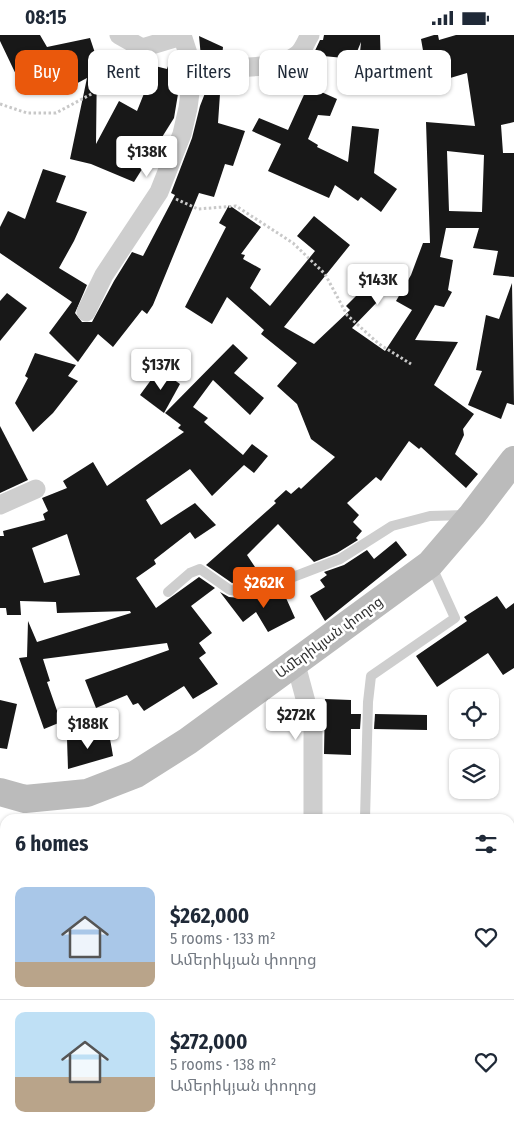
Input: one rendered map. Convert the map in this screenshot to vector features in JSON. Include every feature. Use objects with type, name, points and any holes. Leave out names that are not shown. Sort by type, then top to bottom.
[{"type":"street","points":[[119,35],[142,48],[182,35],[187,50]]},
{"type":"street","points":[[249,66],[270,65],[286,61],[299,54],[310,35]]},
{"type":"street","points":[[86,312],[104,275],[159,192],[182,134],[190,95]]},
{"type":"street","name":"Ամերիկյան փողոց","points":[[0,793],[25,799],[87,793],[136,774],[188,741],[430,564],[472,515],[514,460]]},
{"type":"street","points":[[0,505],[36,489]]},
{"type":"street","points":[[295,661],[313,728],[313,814]]},
{"type":"lane","points":[[168,592],[190,573],[200,569],[230,590],[239,591],[280,582],[340,559],[392,526],[430,516],[472,515]]},
{"type":"lane","points":[[365,814],[368,702],[371,676],[455,618],[430,564]]},
{"type":"path","points":[[0,104],[27,113],[56,113],[76,101],[98,91],[117,86],[127,79],[142,48]]},
{"type":"path","points":[[159,192],[198,209],[236,206],[293,243],[325,275],[347,315],[380,343],[411,364]]},
{"type":"building","points":[[0,35],[40,35],[47,47],[90,38],[94,50],[88,50],[88,95],[97,95],[96,144],[119,101],[137,111],[143,95],[158,95],[158,67],[167,69],[168,66],[168,95],[178,95],[174,118],[134,182],[91,164],[70,159],[87,78],[78,83],[78,50],[15,50],[15,72],[0,41]]},
{"type":"building","points":[[324,35],[380,35],[380,50],[360,50],[361,42],[358,50],[337,50],[337,57],[327,56],[327,50],[315,50],[320,40],[323,40]]},
{"type":"building","points":[[434,35],[438,35],[439,40],[456,35],[514,35],[514,122],[501,125],[503,153],[514,153],[514,277],[493,275],[498,251],[473,248],[479,228],[446,228],[440,257],[453,260],[448,290],[452,292],[444,307],[435,305],[415,340],[458,342],[434,385],[474,414],[463,429],[464,435],[455,454],[478,474],[466,488],[421,447],[419,449],[409,441],[381,481],[376,477],[347,503],[359,515],[353,522],[362,531],[356,538],[358,540],[337,553],[314,562],[278,524],[247,555],[263,579],[232,583],[206,565],[276,503],[274,501],[286,490],[291,494],[299,487],[301,489],[335,457],[311,439],[297,404],[277,386],[297,363],[261,334],[264,330],[227,297],[212,324],[185,307],[226,227],[219,223],[229,205],[261,227],[241,254],[245,255],[243,259],[261,269],[250,288],[270,306],[315,251],[297,236],[314,216],[350,245],[284,327],[314,344],[350,310],[346,306],[368,284],[381,298],[352,328],[385,351],[412,310],[396,301],[411,275],[423,243],[430,243],[426,122],[475,126],[467,73],[451,78],[451,50],[423,50],[421,39]],"holes":[[[447,151],[484,155],[482,212],[449,211]]]},
{"type":"building","points":[[199,36],[223,47],[223,50],[200,50]]},
{"type":"building","points":[[204,95],[220,95],[218,123],[245,131],[233,166],[225,164],[214,197],[199,193],[153,305],[147,314],[142,310],[113,347],[98,334],[78,362],[49,333],[72,302],[0,253],[0,227],[8,211],[25,219],[43,169],[66,176],[56,202],[87,212],[59,268],[87,285],[75,313],[82,322],[92,322],[132,252],[143,256],[175,195],[171,193],[192,138]]},
{"type":"building","points":[[304,95],[327,95],[337,99],[330,116],[318,115],[308,139],[318,145],[317,147],[348,162],[352,126],[379,129],[374,173],[397,189],[381,212],[361,197],[358,201],[335,185],[329,198],[268,171],[281,144],[252,131],[259,118],[288,130]]},
{"type":"building","points":[[512,283],[514,405],[507,403],[501,419],[468,405],[482,371],[476,370],[486,315],[499,319]]},
{"type":"building","points":[[7,293],[27,308],[0,341],[0,301]]},
{"type":"building","points":[[233,344],[248,358],[234,373],[264,398],[250,415],[213,380],[193,407],[208,418],[204,422],[243,455],[252,444],[268,456],[254,473],[244,465],[212,496],[190,469],[146,500],[161,525],[195,503],[216,525],[195,539],[190,532],[154,560],[156,564],[136,578],[156,608],[199,577],[215,588],[191,606],[212,633],[199,643],[206,653],[199,658],[218,684],[193,699],[184,686],[144,711],[138,703],[133,705],[127,695],[96,708],[85,680],[169,650],[167,643],[43,659],[50,681],[47,682],[61,722],[44,729],[19,658],[27,657],[28,621],[37,642],[131,613],[130,611],[57,613],[56,602],[20,601],[21,615],[7,615],[6,608],[0,608],[0,536],[4,536],[3,531],[45,520],[43,514],[48,511],[42,498],[67,488],[63,481],[93,462],[107,486],[184,432],[178,428],[181,425],[165,413]],"holes":[[[67,534],[80,575],[44,583],[32,548]]]},
{"type":"building","points":[[35,353],[76,365],[68,376],[78,381],[53,413],[33,432],[15,403],[28,378],[25,376]]},
{"type":"building","points":[[159,369],[180,384],[164,413],[140,395]]},
{"type":"building","points":[[0,426],[28,480],[0,493]]},
{"type":"building","points":[[396,541],[407,555],[325,621],[310,596],[325,587],[320,580],[327,575],[324,572],[344,565],[367,550],[374,559]]},
{"type":"building","points":[[282,589],[295,618],[268,632],[256,612],[243,622],[220,592],[229,597],[240,598],[272,593]]},
{"type":"building","points":[[497,596],[506,609],[514,603],[514,668],[503,675],[488,653],[437,687],[416,656],[467,621],[464,617]]},
{"type":"building","points":[[325,699],[351,700],[351,714],[361,714],[360,729],[351,729],[351,755],[324,754]]},
{"type":"building","points":[[0,700],[17,704],[7,749],[0,748]]},
{"type":"building","points":[[375,714],[427,715],[427,730],[374,729]]},
{"type":"building","points":[[109,733],[113,756],[68,769],[67,739]]}]
